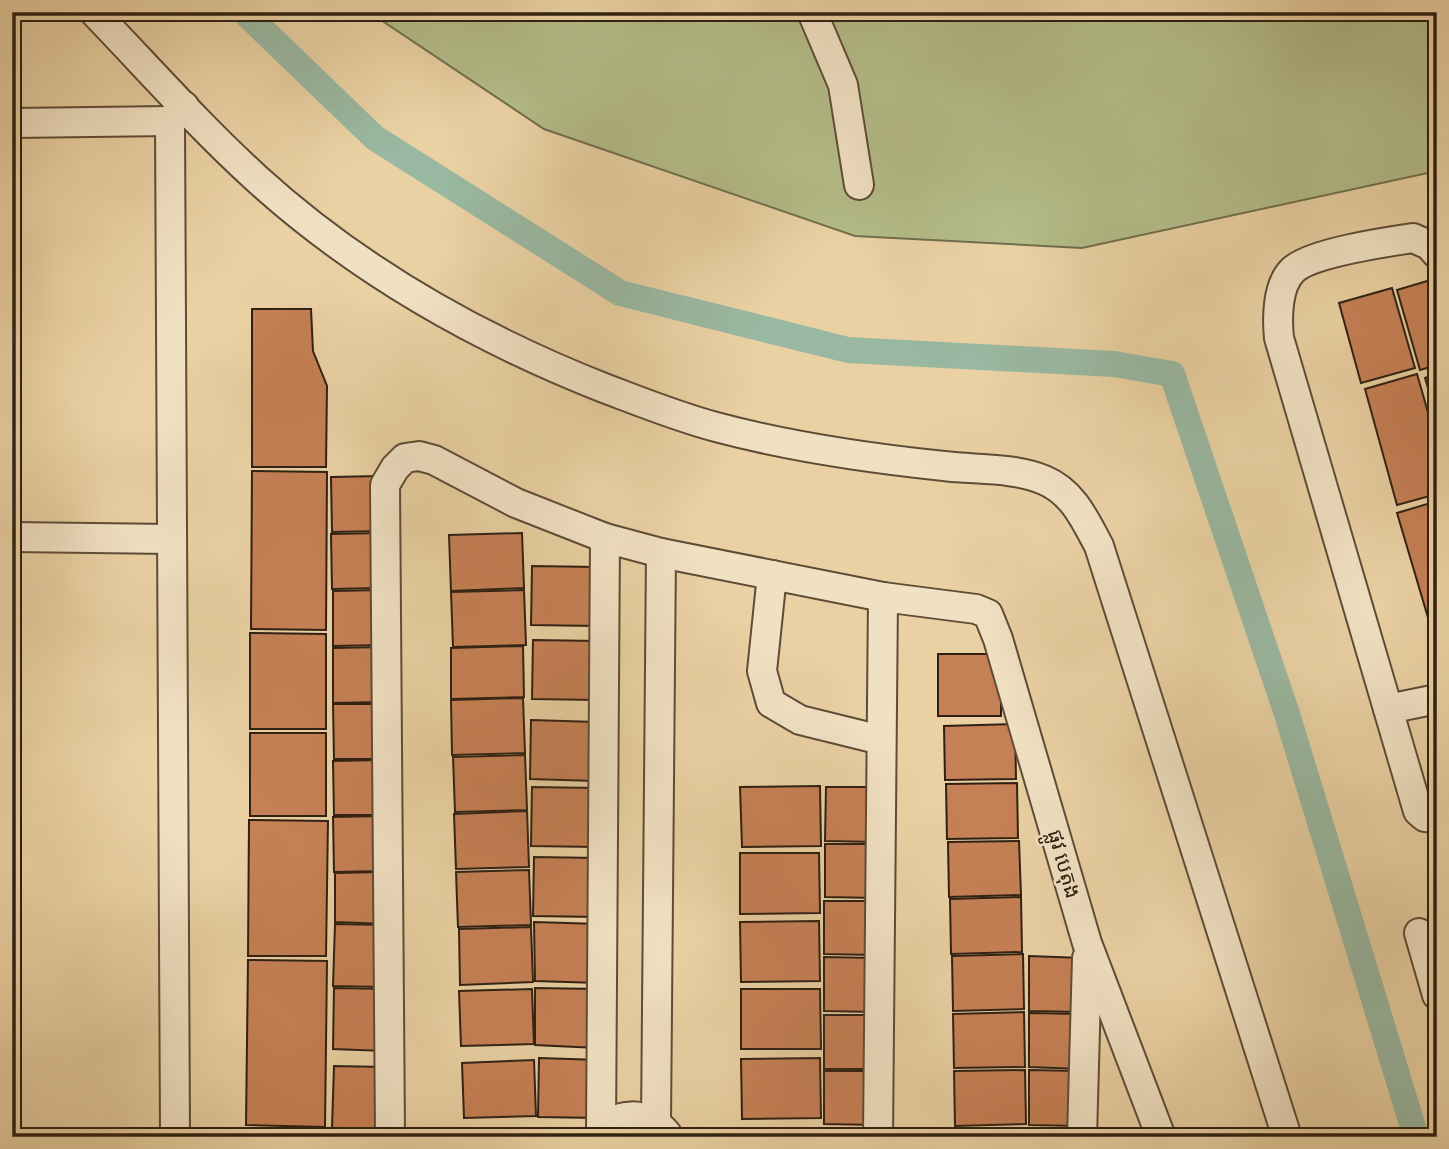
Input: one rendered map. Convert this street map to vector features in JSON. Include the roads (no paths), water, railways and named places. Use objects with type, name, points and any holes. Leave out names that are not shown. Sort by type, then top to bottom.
[{"type":"street","points":[[94,12],[177,113],[335,243],[438,310],[499,342],[567,373],[698,422],[764,440],[824,451],[947,467],[1019,473],[1044,480],[1064,492],[1080,509],[1099,546],[1287,1137]]},
{"type":"street","points":[[812,12],[844,85],[859,185]]},
{"type":"street","points":[[12,123],[177,113]]},
{"type":"street","points":[[175,1137],[172,539],[177,113]]},
{"type":"street","points":[[1437,254],[1429,245],[1413,238],[1306,261],[1291,272],[1283,289],[1278,321],[1279,338],[1418,811],[1425,817],[1437,818]]},
{"type":"street","points":[[390,1137],[385,485],[405,458],[419,456],[435,460],[516,503],[605,538],[661,553],[883,597],[878,1137]]},
{"type":"street","points":[[12,537],[172,539]]},
{"type":"street","points":[[600,1134],[605,538]]},
{"type":"street","points":[[661,553],[662,1130]]},
{"type":"street","points":[[772,575],[762,671],[771,703],[800,720],[881,740]]},
{"type":"street","name":"ផ្លូវ បេតុង","points":[[883,597],[988,614],[998,639],[1087,943],[1161,1137]]},
{"type":"street","points":[[1388,709],[1437,699]]},
{"type":"street","points":[[1419,933],[1437,995]]},
{"type":"street","points":[[1082,1137],[1087,943]]},
{"type":"street","points":[[600,1134],[610,1123],[633,1116],[645,1118],[662,1130]]},
{"type":"waterway","points":[[244,12],[375,138],[620,293],[848,350],[1114,364],[1172,374],[1287,714],[1416,1137]]}]
